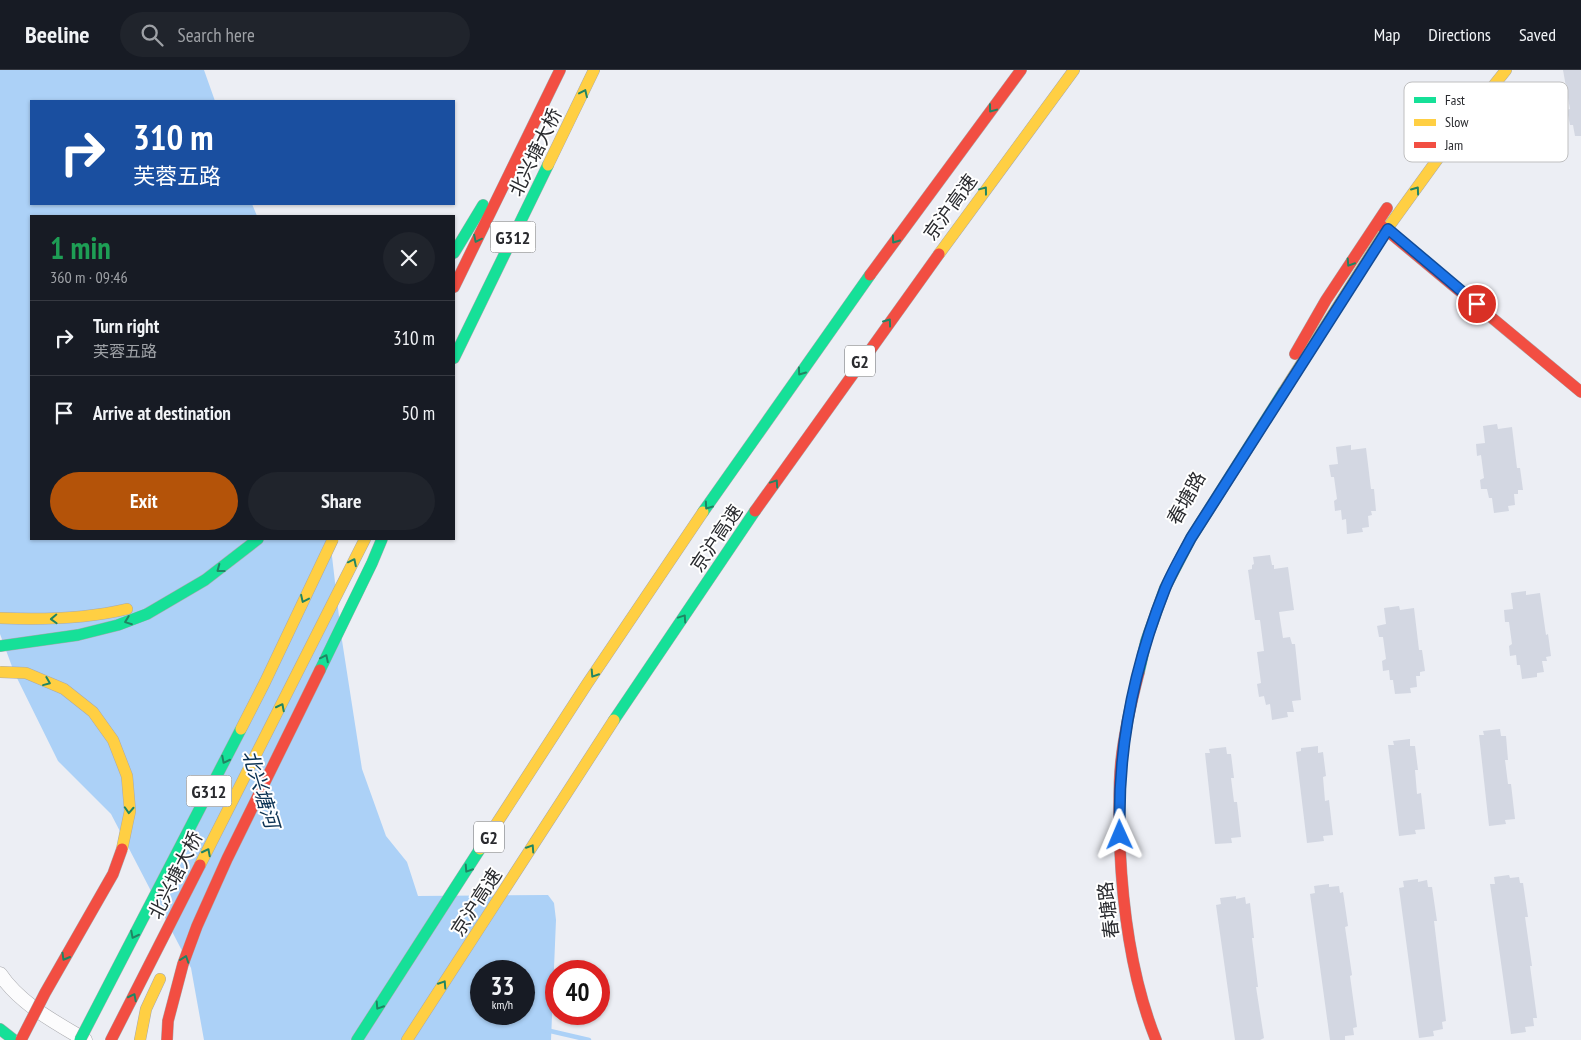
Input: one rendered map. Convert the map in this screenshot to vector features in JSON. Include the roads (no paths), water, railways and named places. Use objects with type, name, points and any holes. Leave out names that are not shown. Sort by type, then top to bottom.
[{"type":"main road","name":"北兴塘大桥","points":[[455,285],[560,70]]},
{"type":"main road","name":"北兴塘大桥","points":[[456,363],[594,70]]},
{"type":"main road","name":"京沪高速","points":[[357,1040],[621,633],[796,378],[929,192],[1021,70]]},
{"type":"main road","name":"京沪高速","points":[[406,1040],[656,658],[829,404],[963,218],[1074,70]]},
{"type":"main road","name":"春塘路","points":[[1496,82],[1506,70]]},
{"type":"main road","points":[[455,252],[545,102]]},
{"type":"main road","name":"春塘路","points":[[1156,1040],[1148,1020],[1131,953],[1122,886],[1119,818],[1121,761],[1134,690],[1146,641],[1165,588],[1191,538],[1388,229],[1436,162]]},
{"type":"main road","name":"春塘路","points":[[1147,1040],[1133,996],[1124,954],[1118,918],[1112,845],[1114,763],[1124,703],[1135,656],[1156,594],[1170,562],[1211,486],[1267,402],[1326,300],[1394,198]]},
{"type":"main road","points":[[1377,222],[1388,229],[1581,392]]},
{"type":"main road","points":[[0,646],[78,635],[118,625],[147,614],[205,580],[257,540]]},
{"type":"main road","name":"北兴塘大桥","points":[[80,1040],[265,682],[333,540]]},
{"type":"main road","name":"北兴塘大桥","points":[[111,1040],[364,540]]},
{"type":"main road","points":[[166,1040],[168,1021],[183,964],[197,926],[227,859],[382,540]]},
{"type":"main road","points":[[0,618],[31,620],[77,618],[118,612],[171,599]]},
{"type":"main road","points":[[0,672],[26,673],[64,689],[93,712],[113,740],[127,776],[130,811],[123,847],[113,874],[45,992],[21,1040]]},
{"type":"main road","points":[[178,943],[227,859]]},
{"type":"main road","points":[[140,1040],[146,1010],[166,968]]},
{"type":"main road","points":[[0,1029],[14,1040]]},
{"type":"street","points":[[0,974],[27,1003],[85,1040]]},
{"type":"water","name":"北兴塘河","points":[[0,70],[204,70],[215,100],[30,100],[30,205],[252,205],[257,215],[30,215],[30,540],[330,540],[341,634],[362,769],[386,836],[407,862],[418,896],[548,895],[554,903],[556,920],[554,960],[545,960],[545,1025],[552,1025],[551,1040],[204,1040],[191,968],[111,814],[58,761],[14,672],[0,634]]},
{"type":"waterway","points":[[546,1030],[589,1040]]}]
